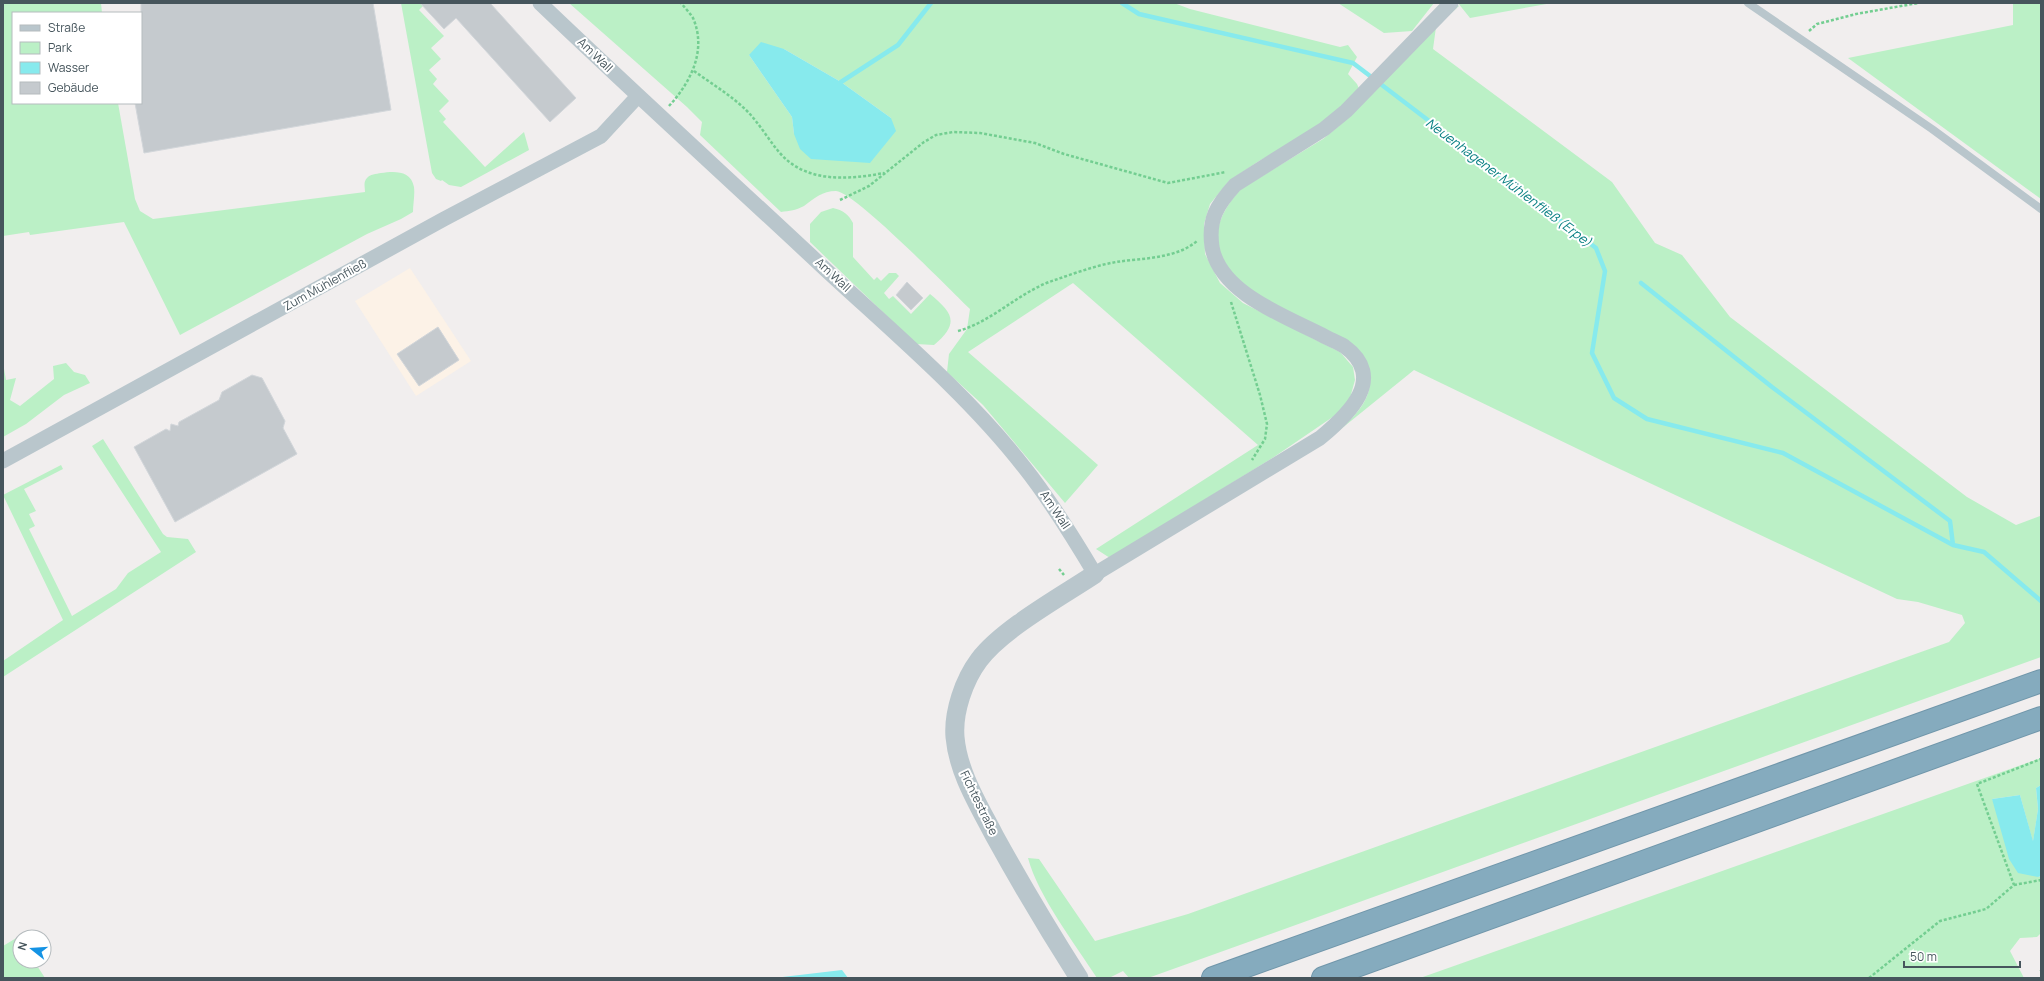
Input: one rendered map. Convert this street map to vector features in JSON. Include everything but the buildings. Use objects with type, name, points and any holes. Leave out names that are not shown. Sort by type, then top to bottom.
[{"type":"highway","points":[[1213,978],[2041,681]]},
{"type":"highway","points":[[1323,978],[2041,718]]},
{"type":"street","name":"Am Wall","points":[[540,3],[660,117],[795,240],[978,414],[1024,466],[1062,520],[1095,574]]},
{"type":"street","points":[[1095,574],[1320,438],[1341,421],[1359,398],[1363,383],[1363,371],[1358,361],[1344,346],[1267,308],[1241,290],[1223,273],[1213,254],[1210,231],[1214,213],[1223,197],[1235,184],[1324,129],[1365,92],[1451,3]]},
{"type":"street","name":"Zum Mühlenfließ","points":[[3,461],[601,136],[638,96]]},
{"type":"street","name":"Fichtestraße","points":[[1079,978],[1028,898],[969,788],[960,763],[955,736],[961,695],[978,660],[1011,630],[1095,574]]},
{"type":"lane","points":[[1748,3],[1932,130],[2041,209]]},
{"type":"path","points":[[660,117],[678,96],[694,71],[699,41],[693,17],[681,3]]},
{"type":"path","points":[[1801,39],[1817,24],[1856,14],[1918,3]]},
{"type":"path","points":[[694,71],[735,100],[748,112],[780,153],[792,165],[803,171],[814,175],[852,178],[885,173]]},
{"type":"path","points":[[840,200],[869,186],[924,142],[936,136],[953,132],[980,133],[1035,143],[1064,154],[1168,183],[1228,172],[1250,175]]},
{"type":"path","points":[[958,331],[978,325],[1016,299],[1047,283],[1114,263],[1180,252],[1196,243],[1205,233],[1210,231]]},
{"type":"path","points":[[1223,273],[1260,395],[1267,424],[1265,439],[1251,462]]},
{"type":"path","points":[[2014,885],[1977,784],[2041,759]]},
{"type":"path","points":[[1869,978],[1940,921],[1986,909],[2014,885],[2041,880]]},
{"type":"shaded area","points":[[410,268],[471,361],[416,396],[355,301]]},
{"type":"green space","points":[[3,3],[101,3],[102,12],[12,12],[12,104],[118,104],[135,199],[140,211],[153,219],[365,192],[365,183],[368,177],[375,174],[391,172],[406,175],[412,181],[414,187],[413,212],[367,234],[180,335],[124,222],[30,235],[29,232],[3,236]]},
{"type":"green space","points":[[401,3],[426,3],[419,10],[444,36],[431,48],[441,59],[429,70],[437,79],[433,84],[449,101],[439,111],[446,119],[443,122],[485,167],[524,132],[529,150],[461,187],[449,185],[442,180],[436,179],[432,173]]},
{"type":"green space","points":[[569,3],[1174,3],[1190,9],[1340,47],[1348,45],[1357,57],[1348,74],[1357,84],[1360,91],[1311,133],[1259,161],[1229,181],[1210,204],[1204,224],[1205,254],[1220,283],[1243,303],[1340,352],[1353,367],[1355,380],[1350,398],[1340,412],[1274,457],[1110,558],[1096,549],[1258,445],[1073,283],[968,352],[1098,465],[1065,503],[983,405],[947,372],[949,354],[967,329],[970,309],[881,224],[862,207],[846,196],[836,191],[831,191],[819,196],[804,206],[781,212],[700,135],[702,122]],"holes":[[[784,49],[841,82],[891,118],[794,134],[792,117],[749,55]]]},
{"type":"green space","points":[[1338,3],[1434,3],[1412,31],[1384,33]]},
{"type":"green space","points":[[1458,3],[1552,3],[1470,18]]},
{"type":"green space","points":[[2013,3],[2041,3],[2041,199],[1848,58],[2013,25]]},
{"type":"green space","points":[[1456,4],[1459,6],[1436,27],[1433,49],[1612,182],[1655,243],[1682,255],[1730,317],[1967,497],[2016,525],[2040,516],[2041,657],[1148,978],[1129,978],[1123,971],[1109,978],[1097,978],[1048,904],[1033,873],[1028,858],[1039,859],[1095,941],[1188,914],[1949,642],[1965,623],[1962,615],[1918,602],[1897,599],[1607,463],[1414,370],[1341,429],[1354,416],[1368,395],[1370,387],[1369,368],[1273,306],[1238,280],[1226,265],[1219,249],[1218,231],[1225,211],[1241,189],[1323,139],[1339,126]]},
{"type":"green space","points":[[833,208],[848,215],[853,223],[853,257],[874,280],[877,277],[881,281],[889,273],[896,273],[899,276],[884,293],[889,299],[893,296],[911,314],[930,294],[944,307],[950,318],[950,324],[948,330],[934,345],[916,344],[810,242],[810,224],[821,212]]},
{"type":"green space","points":[[3,363],[6,380],[16,378],[10,400],[20,406],[54,379],[53,366],[66,363],[74,372],[85,375],[90,383],[64,395],[26,424],[3,437]]},
{"type":"green space","points":[[103,439],[163,534],[167,537],[188,539],[196,552],[3,677],[3,661],[63,620],[3,495],[61,465],[63,469],[24,489],[36,511],[29,514],[35,526],[29,529],[72,616],[116,589],[128,573],[161,552],[92,446]]},
{"type":"green space","points":[[2041,758],[2041,785],[2036,788],[2038,809],[2033,842],[2020,795],[1992,799],[2038,877],[2041,876],[2041,933],[2037,937],[2020,938],[2010,951],[2024,978],[1420,978]]},
{"type":"green space","points":[[12,941],[12,969],[39,969],[45,978],[3,978],[3,946]]},
{"type":"water","points":[[761,42],[784,49],[841,82],[891,118],[896,131],[870,163],[811,159],[800,149],[794,134],[792,117],[749,55]]},
{"type":"water","points":[[2041,785],[2041,876],[2038,877],[2018,873],[2009,859],[1992,799],[2020,795],[2033,841],[2038,809],[2036,788]]},
{"type":"water","points":[[842,970],[848,978],[774,978]]},
{"type":"waterway","points":[[841,82],[898,45],[931,3]]},
{"type":"waterway","name":"Neuenhagener Mühlenfließ (Erpe)","points":[[1122,3],[1139,14],[1353,63],[1596,248],[1605,271],[1592,353],[1614,398],[1647,419],[1783,453],[1953,545],[1984,552],[2041,601]]},
{"type":"waterway","points":[[1641,283],[1772,387],[1950,521],[1953,545]]}]
